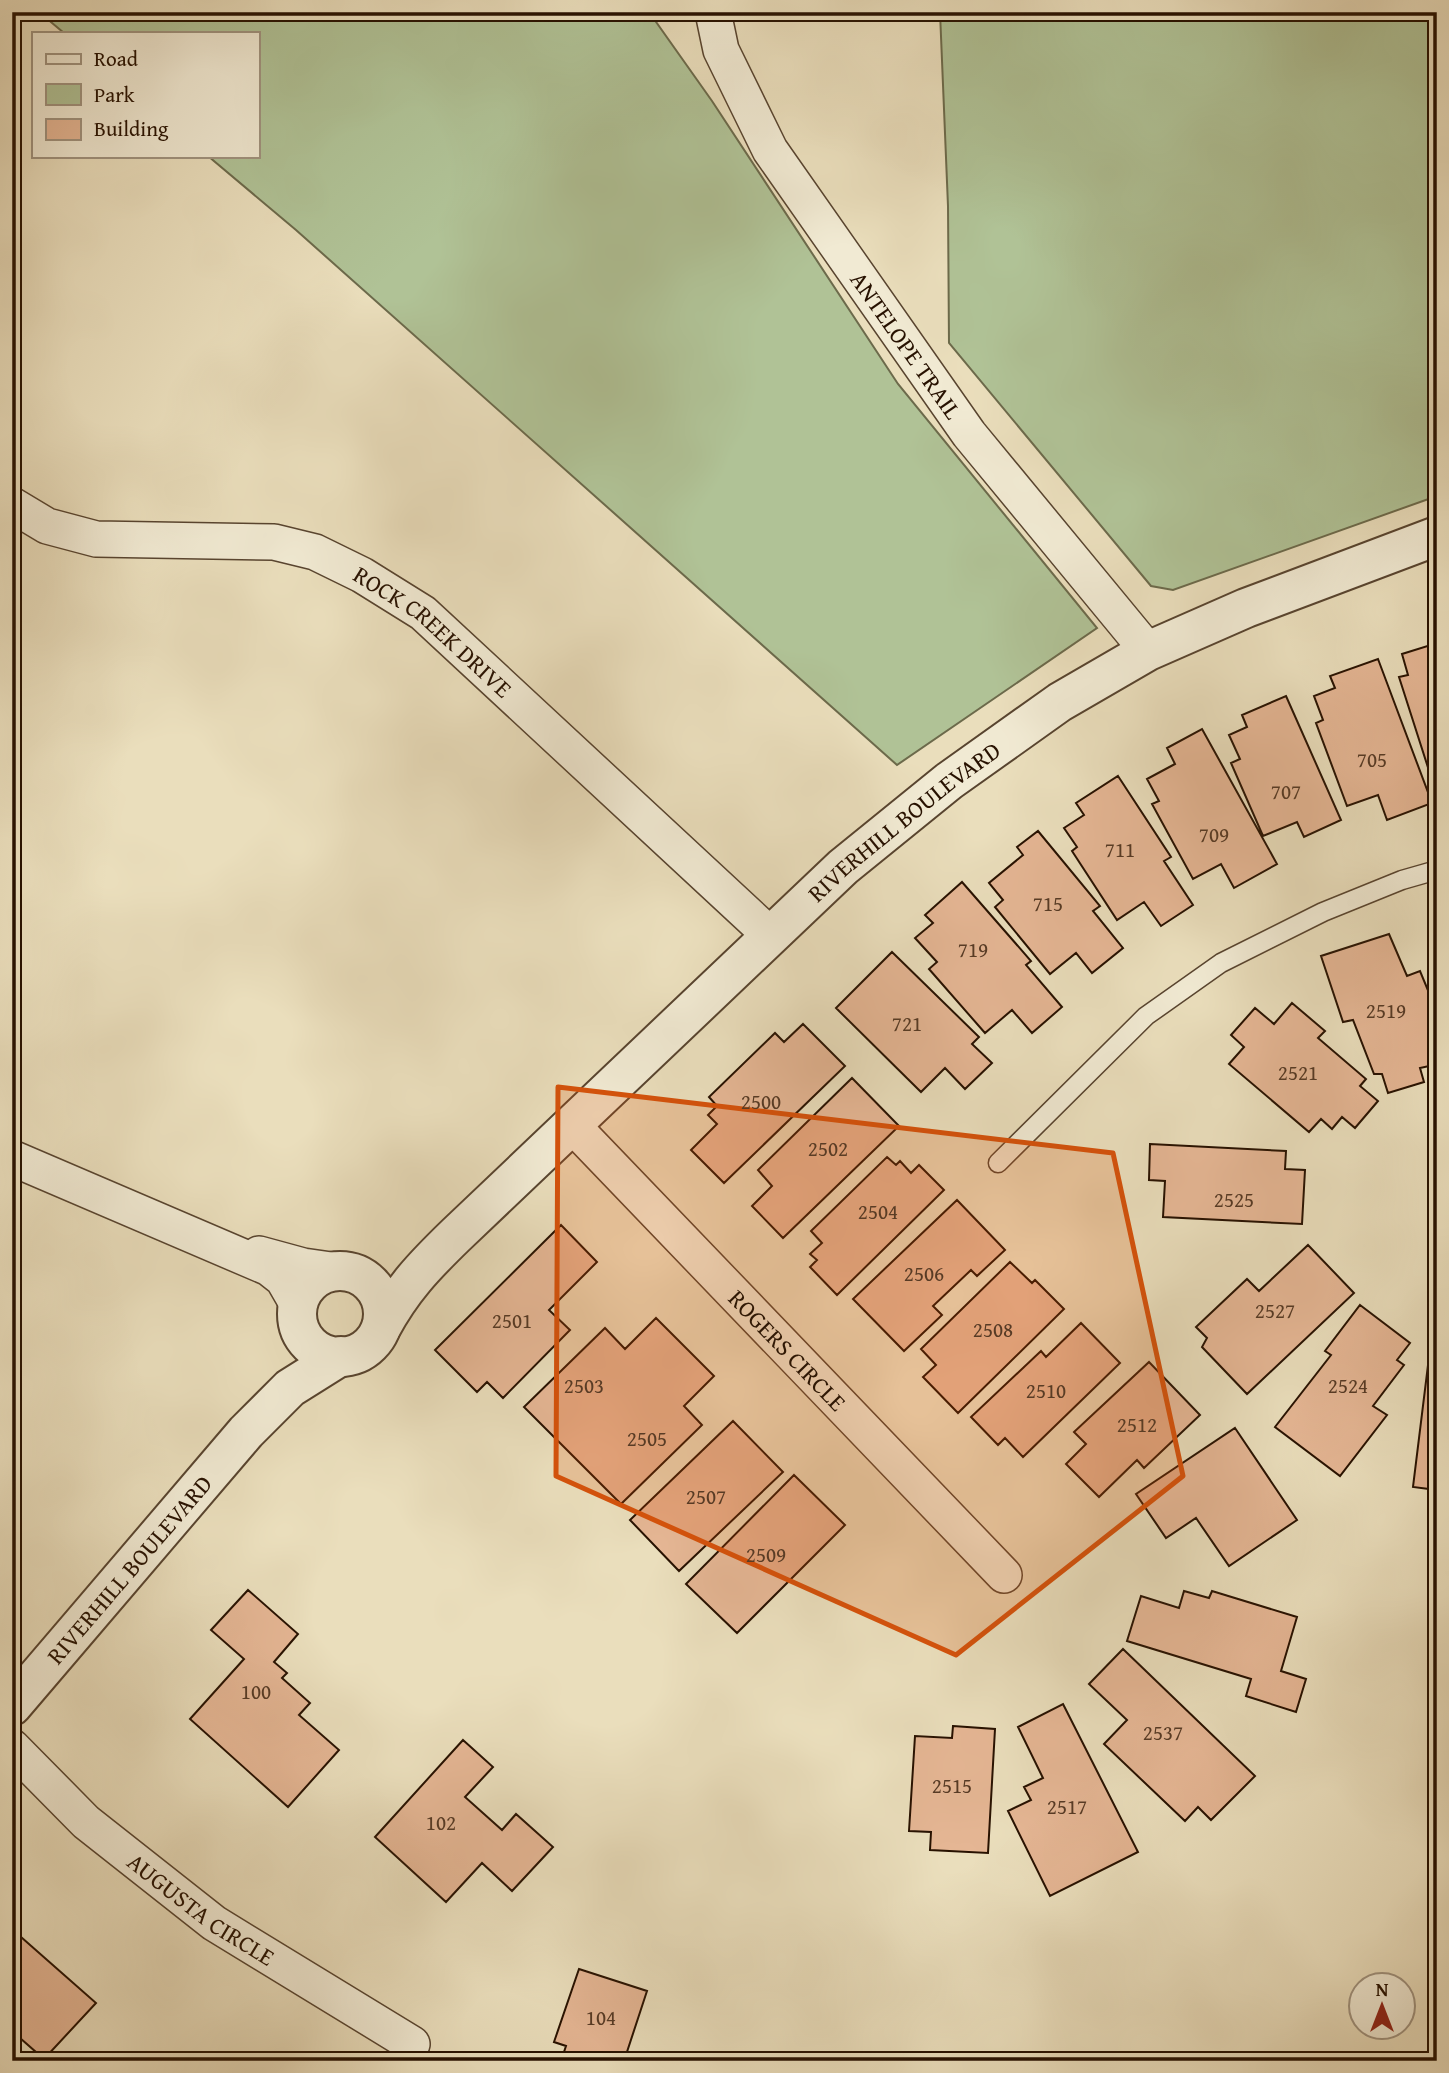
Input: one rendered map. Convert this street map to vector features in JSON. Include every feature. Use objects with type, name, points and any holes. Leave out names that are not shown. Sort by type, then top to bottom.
[{"type":"street","name":"ANTELOPE TRAIL","points":[[713,12],[721,50],[770,150],[969,434],[1148,651]]},
{"type":"street","name":"ROCK CREEK DRIVE","points":[[12,505],[47,526],[96,539],[274,542],[315,552],[362,575],[423,613],[770,935]]},
{"type":"street","name":"RIVERHILL BOULEVARD","points":[[12,1706],[246,1432],[290,1388],[341,1356],[350,1356],[374,1341],[398,1297],[421,1269],[843,866],[949,781],[1060,702],[1148,651],[1245,608],[1437,537]]},
{"type":"street","name":"ROGERS CIRCLE","points":[[571,1124],[1004,1575]]},
{"type":"street","points":[[12,1158],[269,1268],[283,1279],[298,1315],[301,1334],[310,1345],[322,1353],[341,1356]]},
{"type":"street","name":"RIVERHILL BOULEVARD","points":[[246,1432],[284,1373],[295,1349],[303,1292],[312,1281],[324,1273],[383,1268],[456,1235]]},
{"type":"street","points":[[221,1247],[365,1278],[382,1301],[381,1328]]},
{"type":"street","name":"AUGUSTA CIRCLE","points":[[12,1747],[86,1822],[214,1923],[412,2044]]},
{"type":"lane","points":[[998,1163],[1146,1016],[1221,963],[1323,912],[1402,880],[1437,870]]},
{"type":"highlighted area","points":[[558,1087],[1113,1153],[1183,1476],[956,1655],[556,1476]]},
{"type":"green space","points":[[39,12],[649,12],[712,101],[898,384],[1097,628],[897,765],[296,230],[210,158],[259,158],[259,32],[63,32]]},
{"type":"green space","points":[[940,12],[1437,12],[1433,302],[1437,330],[1437,496],[1173,590],[1151,586],[949,343],[948,206]]},
{"type":"building","points":[[1437,643],[1437,779],[1432,780],[1399,677],[1408,675],[1402,654]]},
{"type":"building","points":[[1378,659],[1432,803],[1387,820],[1378,795],[1347,806],[1316,723],[1323,720],[1314,696],[1335,688],[1330,676]]},
{"type":"building","points":[[1286,696],[1341,820],[1304,837],[1297,822],[1263,836],[1231,763],[1240,759],[1229,735],[1247,727],[1242,715]]},
{"type":"building","points":[[1202,729],[1277,864],[1234,888],[1221,864],[1193,879],[1152,804],[1159,801],[1147,779],[1175,764],[1167,748]]},
{"type":"building","points":[[1118,776],[1171,857],[1164,861],[1193,905],[1161,926],[1144,902],[1117,920],[1072,851],[1077,847],[1064,828],[1084,815],[1076,803]]},
{"type":"building","points":[[1038,831],[1100,906],[1093,911],[1123,948],[1092,973],[1076,953],[1050,974],[995,907],[1003,900],[989,883],[1023,855],[1017,847]]},
{"type":"building","points":[[962,882],[1031,961],[1026,965],[1062,1007],[1032,1033],[1012,1010],[985,1033],[929,969],[937,962],[915,938],[933,923],[925,915]]},
{"type":"building","points":[[1389,934],[1407,976],[1420,971],[1432,1000],[1434,1065],[1420,1068],[1424,1082],[1388,1093],[1382,1074],[1374,1074],[1353,1020],[1343,1022],[1321,956]]},
{"type":"building","points":[[892,952],[979,1037],[972,1044],[992,1063],[965,1089],[945,1068],[921,1092],[836,1008]]},
{"type":"building","points":[[1292,1003],[1325,1031],[1318,1038],[1366,1079],[1360,1086],[1378,1101],[1355,1128],[1342,1117],[1332,1129],[1321,1119],[1309,1132],[1229,1064],[1244,1047],[1231,1035],[1255,1008],[1274,1024]]},
{"type":"building","points":[[803,1024],[845,1066],[724,1183],[691,1150],[717,1124],[708,1115],[717,1106],[709,1097],[775,1033],[784,1042]]},
{"type":"building","points":[[852,1078],[899,1126],[783,1238],[752,1206],[772,1186],[758,1170]]},
{"type":"building","points":[[1150,1144],[1286,1151],[1285,1169],[1305,1170],[1302,1224],[1163,1217],[1165,1181],[1149,1180]]},
{"type":"building","points":[[887,1157],[896,1165],[900,1161],[911,1173],[919,1165],[944,1190],[837,1295],[810,1267],[817,1260],[810,1254],[822,1243],[811,1231]]},
{"type":"building","points":[[957,1200],[1005,1250],[977,1276],[971,1270],[933,1306],[942,1315],[904,1351],[853,1299]]},
{"type":"building","points":[[561,1225],[597,1262],[549,1310],[570,1330],[503,1398],[487,1382],[477,1392],[435,1350]]},
{"type":"building","points":[[1308,1245],[1354,1293],[1247,1394],[1202,1347],[1207,1338],[1196,1327],[1247,1279],[1259,1291]]},
{"type":"building","points":[[1010,1262],[1032,1283],[1035,1280],[1064,1309],[958,1413],[923,1377],[936,1365],[921,1349]]},
{"type":"building","points":[[1360,1305],[1410,1343],[1397,1360],[1404,1365],[1373,1406],[1387,1415],[1340,1476],[1275,1427],[1331,1355],[1325,1351]]},
{"type":"building","points":[[656,1318],[714,1376],[684,1406],[702,1425],[621,1504],[524,1407],[605,1328],[625,1349]]},
{"type":"building","points":[[1081,1323],[1120,1363],[1023,1457],[1005,1438],[998,1445],[971,1417],[1041,1351],[1046,1357]]},
{"type":"building","points":[[1430,1349],[1437,1350],[1437,1490],[1413,1487]]},
{"type":"building","points":[[1149,1362],[1200,1415],[1144,1468],[1137,1460],[1099,1497],[1066,1464],[1086,1444],[1074,1432]]},
{"type":"building","points":[[733,1421],[783,1472],[679,1571],[630,1520]]},
{"type":"building","points":[[1235,1428],[1297,1520],[1229,1566],[1196,1518],[1166,1538],[1136,1494]]},
{"type":"building","points":[[794,1475],[845,1525],[737,1633],[686,1584]]},
{"type":"building","points":[[248,1590],[298,1634],[274,1662],[287,1673],[282,1678],[310,1703],[299,1715],[339,1750],[288,1807],[190,1719],[244,1659],[211,1630]]},
{"type":"building","points":[[1184,1591],[1209,1598],[1212,1591],[1297,1617],[1281,1671],[1306,1679],[1296,1712],[1246,1696],[1251,1679],[1127,1641],[1141,1596],[1179,1608]]},
{"type":"building","points":[[1123,1649],[1255,1776],[1211,1820],[1198,1807],[1185,1821],[1104,1744],[1127,1720],[1089,1684]]},
{"type":"building","points":[[1063,1704],[1138,1852],[1050,1896],[1008,1811],[1031,1800],[1024,1787],[1043,1778],[1018,1727]]},
{"type":"building","points":[[953,1726],[995,1729],[988,1853],[930,1850],[931,1832],[909,1831],[915,1736],[952,1738]]},
{"type":"building","points":[[463,1740],[493,1767],[465,1797],[502,1830],[516,1814],[553,1847],[512,1891],[482,1863],[446,1902],[375,1837]]},
{"type":"building","points":[[21,1937],[96,2003],[44,2059],[12,2031],[12,1947]]},
{"type":"building","points":[[579,1969],[647,1991],[624,2061],[561,2061],[566,2046],[554,2042]]}]
